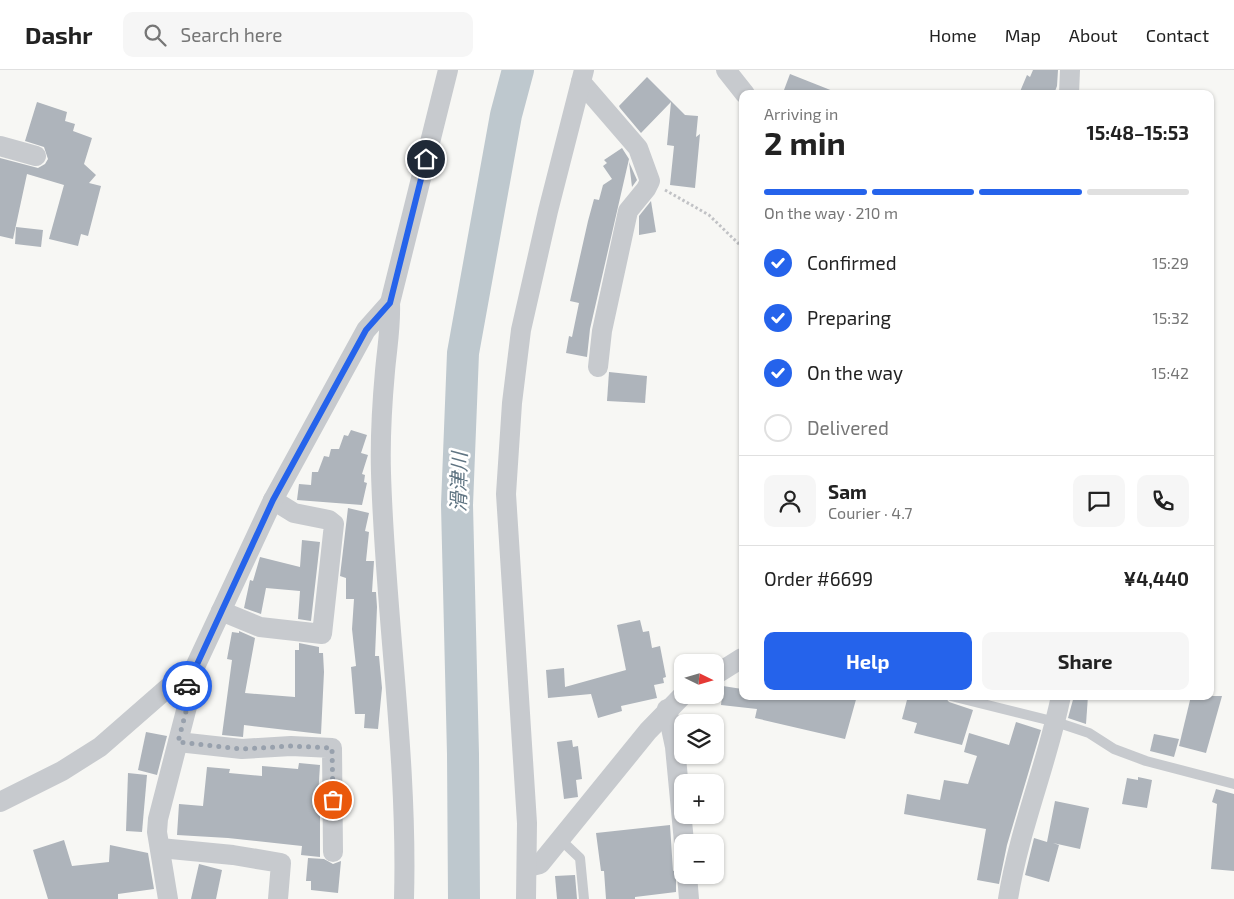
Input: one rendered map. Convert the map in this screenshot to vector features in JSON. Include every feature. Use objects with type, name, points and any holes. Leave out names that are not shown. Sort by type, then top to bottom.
[{"type":"street","points":[[404,899],[405,854],[402,763],[384,553],[381,470],[382,401],[391,321],[390,303],[448,70]]},
{"type":"street","points":[[726,70],[743,90]]},
{"type":"street","points":[[1068,90],[1070,70]]},
{"type":"street","points":[[583,76],[638,148],[650,181],[628,211],[602,331],[598,367]]},
{"type":"street","points":[[526,899],[528,867],[522,729],[506,494],[511,412],[521,330],[548,211],[583,76]]},
{"type":"street","points":[[0,146],[36,156]]},
{"type":"street","points":[[168,899],[160,848],[158,819],[190,696],[187,684],[273,500],[366,330],[390,303]]},
{"type":"street","points":[[221,611],[260,627],[322,634],[334,524],[329,520],[294,513],[273,500]]},
{"type":"street","points":[[724,669],[739,660]]},
{"type":"street","points":[[0,802],[62,771],[100,747],[171,685],[187,684]]},
{"type":"street","points":[[1008,899],[1038,776],[1056,722],[1060,700]]},
{"type":"street","points":[[528,867],[540,864],[674,703]]},
{"type":"street","points":[[667,709],[675,747],[683,834]]},
{"type":"street","points":[[178,742],[242,749],[291,746],[332,748],[333,852]]},
{"type":"street","points":[[160,848],[232,855],[281,863],[278,899]]},
{"type":"street","points":[[688,884],[689,899]]},
{"type":"lane","points":[[967,700],[1056,722],[1089,734],[1114,749],[1146,761],[1234,784]]},
{"type":"lane","points":[[560,839],[580,858],[584,899]]},
{"type":"path","points":[[650,181],[709,215],[739,244]]},
{"type":"building","points":[[1033,70],[1058,70],[1056,90],[1021,90],[1027,75],[1030,77]]},
{"type":"building","points":[[790,74],[830,90],[784,90]]},
{"type":"building","points":[[647,77],[685,115],[698,116],[696,137],[700,134],[695,188],[670,185],[674,146],[667,145],[671,102],[641,133],[619,106]]},
{"type":"building","points":[[37,102],[67,112],[65,121],[75,124],[73,131],[92,138],[84,164],[96,175],[89,183],[101,186],[88,236],[81,234],[78,246],[49,239],[64,185],[27,174],[13,239],[0,236],[0,158],[38,168],[45,164],[48,159],[44,147],[25,141]]},
{"type":"building","points":[[622,148],[629,159],[590,329],[587,357],[566,353],[569,336],[572,337],[579,303],[570,301],[588,221],[594,199],[599,200],[603,185],[612,179],[603,166],[607,163],[604,160]]},
{"type":"building","points":[[629,162],[637,180],[632,187]]},
{"type":"building","points":[[651,201],[656,232],[639,235],[639,216]]},
{"type":"building","points":[[16,227],[43,230],[41,247],[15,244]]},
{"type":"building","points":[[609,372],[647,376],[645,403],[607,401]]},
{"type":"building","points":[[351,430],[367,435],[361,453],[368,455],[362,474],[365,475],[364,482],[367,483],[362,505],[297,500],[299,484],[311,485],[312,472],[318,472],[324,456],[329,457],[331,449],[339,449],[344,435],[348,436]]},
{"type":"building","points":[[348,508],[369,513],[365,531],[369,532],[366,561],[374,561],[372,592],[376,592],[377,607],[375,656],[379,656],[382,688],[378,729],[364,728],[365,714],[355,714],[351,667],[356,666],[352,629],[354,599],[346,599],[346,578],[340,576]]},
{"type":"building","points":[[302,540],[320,542],[311,621],[298,619],[300,591],[266,588],[261,614],[244,608],[250,580],[253,581],[260,557],[300,567]]},
{"type":"building","points":[[640,620],[643,632],[649,631],[652,648],[660,646],[666,677],[663,678],[664,683],[654,685],[657,698],[621,706],[622,711],[598,718],[591,694],[548,698],[546,670],[564,668],[565,687],[626,670],[617,625]]},
{"type":"building","points":[[239,631],[255,638],[245,693],[295,697],[295,650],[299,650],[299,643],[319,647],[319,653],[323,653],[324,672],[321,734],[244,725],[243,737],[222,735],[232,660],[227,659],[232,632],[239,633]]},
{"type":"building","points":[[724,686],[739,689],[739,700],[856,700],[845,739],[755,718],[757,709],[721,705],[724,704]]},
{"type":"building","points":[[1214,696],[1222,696],[1206,753],[1179,746],[1190,700],[1214,700]]},
{"type":"building","points":[[907,700],[947,700],[973,710],[962,745],[914,733],[917,723],[902,719]]},
{"type":"building","points":[[1073,700],[1088,700],[1086,724],[1068,718]]},
{"type":"building","points":[[1016,722],[1041,730],[1007,845],[999,884],[977,880],[986,829],[904,814],[907,794],[940,800],[944,780],[968,784],[977,756],[964,752],[969,733],[1009,745]]},
{"type":"building","points":[[146,732],[167,736],[157,775],[138,770]]},
{"type":"building","points":[[1154,734],[1179,739],[1174,757],[1150,751]]},
{"type":"building","points":[[572,740],[573,747],[578,746],[582,779],[576,780],[578,797],[564,799],[557,742]]},
{"type":"building","points":[[299,763],[320,765],[317,813],[320,814],[320,857],[301,855],[302,846],[177,835],[179,804],[203,806],[207,767],[230,769],[229,773],[262,776],[262,766],[298,769]]},
{"type":"building","points":[[128,773],[147,775],[142,832],[126,831]]},
{"type":"building","points":[[1138,777],[1152,780],[1147,808],[1122,804],[1127,778],[1138,780]]},
{"type":"building","points":[[1216,789],[1234,794],[1234,871],[1211,869],[1217,804],[1212,802]]},
{"type":"building","points":[[1055,801],[1089,808],[1080,849],[1053,843],[1059,845],[1049,882],[1025,875],[1034,838],[1047,842]]},
{"type":"building","points":[[670,825],[676,892],[635,897],[635,899],[606,899],[604,871],[601,871],[596,833]]},
{"type":"building","points":[[64,840],[72,866],[109,862],[110,845],[148,853],[154,889],[118,894],[118,899],[48,899],[33,850]]},
{"type":"building","points":[[308,858],[324,859],[333,864],[341,861],[338,893],[311,890],[311,881],[306,881]]},
{"type":"building","points":[[199,864],[222,870],[216,899],[191,899]]},
{"type":"building","points":[[575,875],[577,899],[557,899],[555,876]]},
{"type":"waterway","name":"滑津川","points":[[464,899],[463,754],[457,505],[463,353],[506,115],[518,70]]},
{"type":"way so far","points":[[187,686],[190,696],[178,742],[242,749],[291,746],[332,748],[333,800]]},
{"type":"route","points":[[187,686],[273,500],[366,330],[390,303],[426,159]]}]
